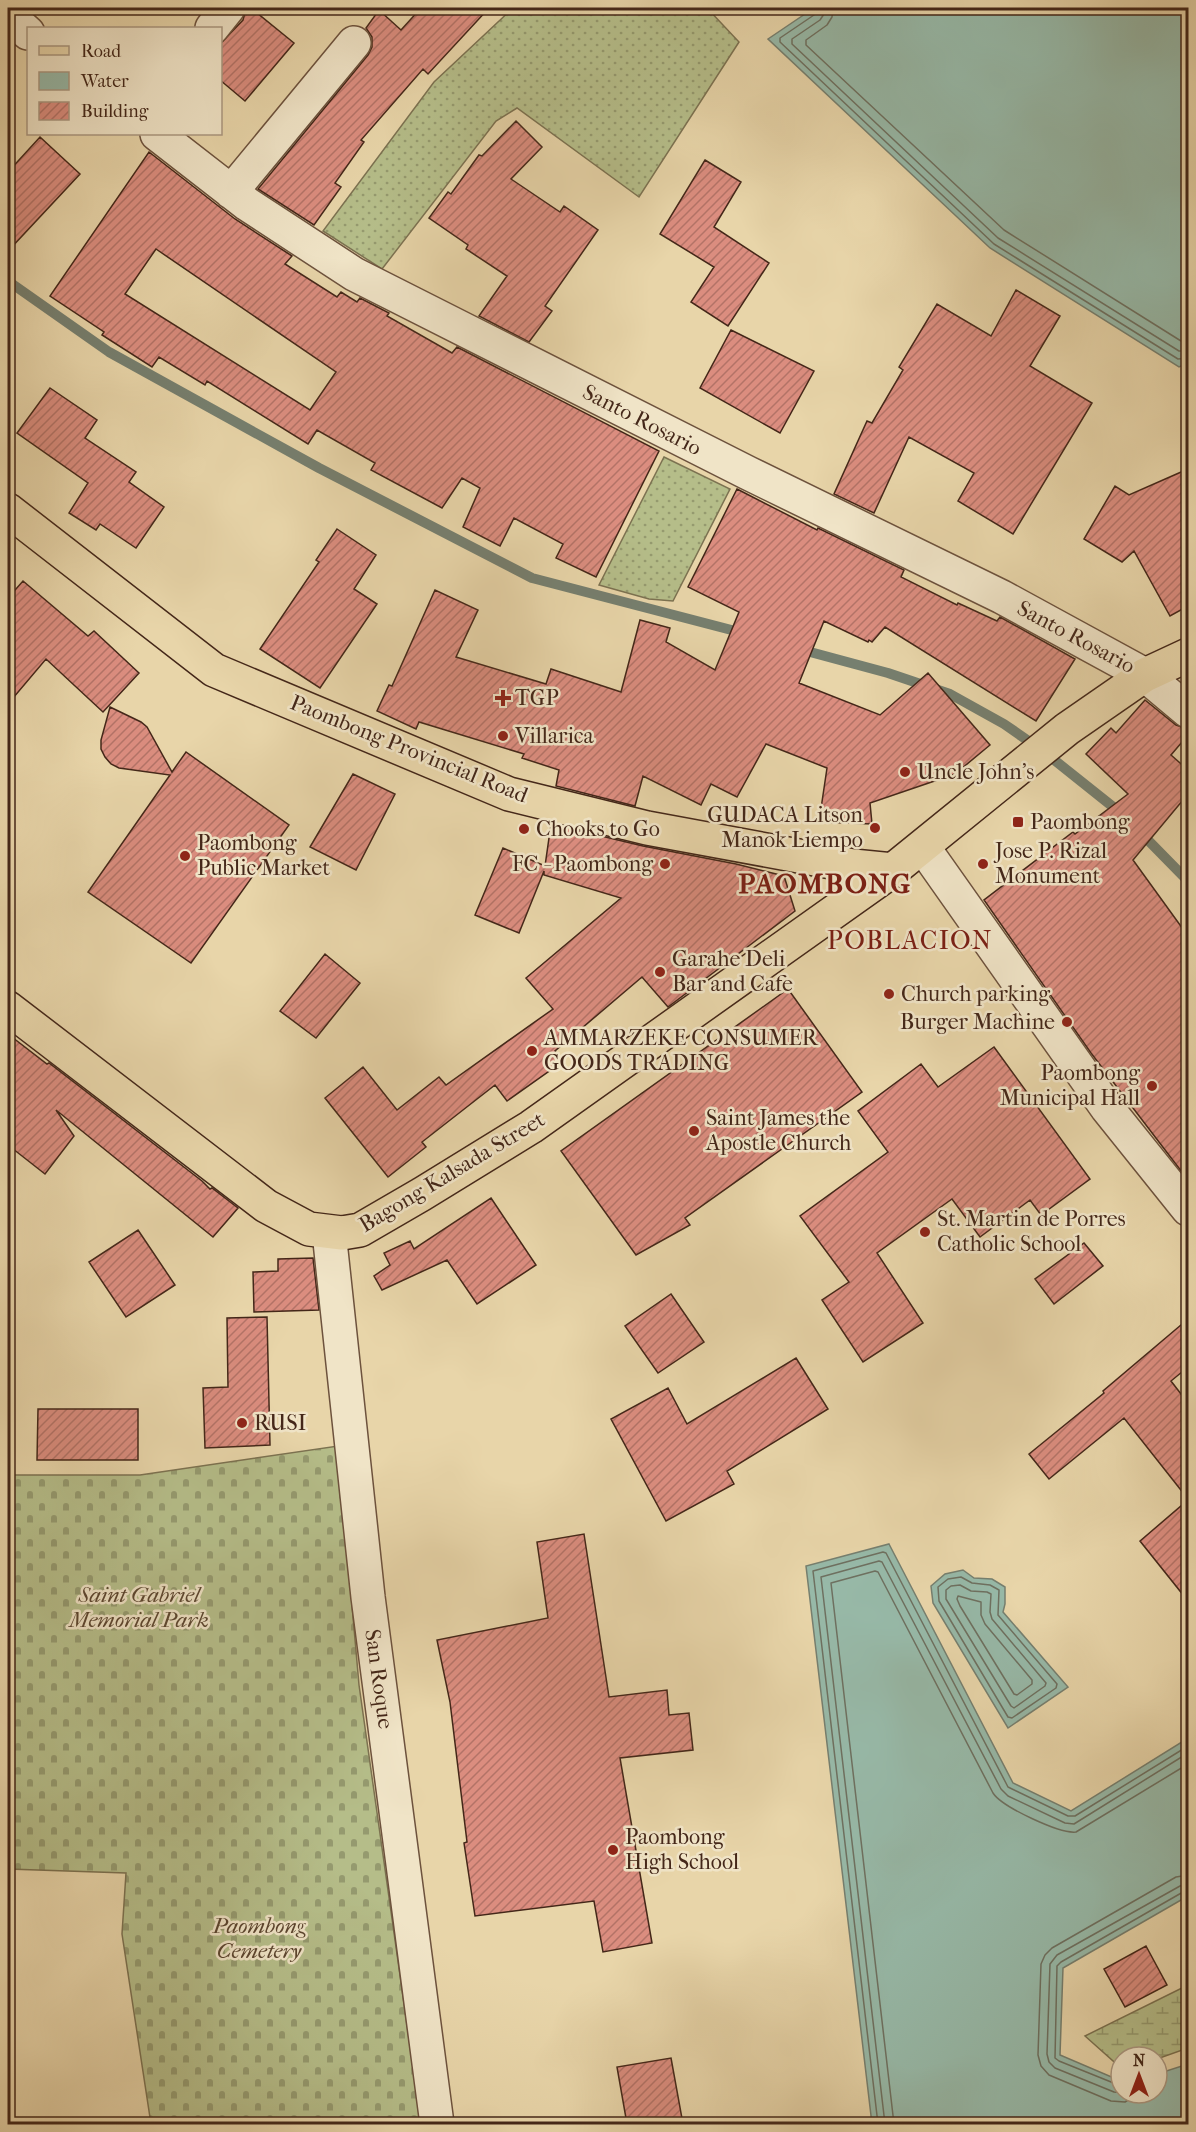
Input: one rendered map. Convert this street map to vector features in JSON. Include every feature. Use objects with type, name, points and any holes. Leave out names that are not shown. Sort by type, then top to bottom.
[{"type":"main road","name":"Paombong Provincial Road","points":[[8,510],[214,670],[509,794],[646,828],[853,866],[892,870]]},
{"type":"main road","points":[[892,870],[1066,729],[1145,675],[1188,655]]},
{"type":"main road","name":"Bagong Kalsada Street","points":[[8,1008],[266,1206],[309,1229],[342,1233],[360,1230],[531,1127],[892,870]]},
{"type":"street","points":[[213,27],[228,8]]},
{"type":"street","points":[[8,15],[27,32]]},
{"type":"street","points":[[231,192],[354,43]]},
{"type":"street","name":"Santo Rosario","points":[[158,135],[231,192],[354,274],[748,473],[1002,597],[1145,675],[1188,711]]},
{"type":"street","points":[[922,847],[1107,1108],[1188,1209]]},
{"type":"street","name":"San Roque","points":[[329,1232],[368,1598],[437,2124]]},
{"type":"green space","points":[[513,8],[707,8],[739,42],[639,197],[517,108],[496,121],[382,269],[323,231],[434,82]]},
{"type":"green space","points":[[664,457],[730,489],[673,601],[649,599],[599,585]]},
{"type":"green space","points":[[338,1446],[359,1685],[421,2124],[151,2124],[122,1934],[126,1873],[8,1869],[8,1475],[140,1475]]},
{"type":"green space","points":[[1188,1985],[1188,2048],[1169,2055],[1169,2045],[1109,2045],[1109,2057],[1085,2036]]},
{"type":"water","points":[[814,8],[1188,8],[1188,363],[1179,367],[990,248],[768,39]]},
{"type":"water","points":[[889,1544],[1013,1783],[1071,1811],[1188,1740],[1188,1896],[1063,1968],[1060,2055],[1109,2076],[1109,2105],[1169,2105],[1169,2070],[1188,2064],[1188,2124],[872,2124],[806,1566]]},
{"type":"water","points":[[963,1570],[974,1578],[992,1579],[1005,1587],[1003,1612],[1068,1687],[1008,1728],[933,1603],[931,1586],[945,1574]]},
{"type":"building","points":[[246,8],[251,8],[294,43],[245,101],[222,82],[222,42],[243,20]]},
{"type":"building","points":[[421,8],[489,8],[428,74],[423,69],[361,140],[364,142],[335,183],[341,187],[314,225],[258,189],[368,55],[372,47],[372,37],[366,28],[379,10],[401,30]]},
{"type":"building","points":[[516,121],[542,147],[511,179],[560,212],[564,206],[598,230],[545,306],[552,311],[529,342],[479,316],[507,276],[466,249],[468,245],[429,218],[448,192],[451,194],[479,155],[482,156]]},
{"type":"building","points":[[40,137],[80,174],[8,251],[8,172]]},
{"type":"building","points":[[149,152],[235,219],[292,256],[285,264],[337,297],[341,292],[357,302],[360,298],[389,313],[387,316],[452,353],[457,347],[659,451],[596,577],[556,558],[563,544],[514,518],[500,546],[463,527],[480,488],[462,478],[442,508],[371,470],[375,463],[317,430],[308,444],[207,381],[205,385],[159,357],[152,367],[102,335],[104,332],[50,296]],"holes":[[[156,249],[336,372],[310,410],[125,294]]]},
{"type":"building","points":[[705,160],[741,182],[714,227],[769,263],[728,326],[691,302],[714,267],[660,234]]},
{"type":"building","points":[[1016,290],[1060,316],[1030,366],[1092,403],[1013,534],[958,501],[974,473],[909,437],[874,513],[834,494],[867,421],[872,423],[903,370],[899,367],[937,304],[991,336]]},
{"type":"building","points":[[731,330],[814,371],[780,433],[700,388]]},
{"type":"building","points":[[50,388],[97,420],[85,438],[136,472],[129,482],[164,507],[136,548],[100,524],[96,530],[69,513],[88,483],[17,433]]},
{"type":"building","points":[[1188,469],[1188,606],[1170,616],[1134,551],[1122,562],[1084,539],[1115,486],[1129,495]]},
{"type":"building","points":[[737,489],[817,530],[818,528],[904,570],[901,577],[957,605],[958,603],[997,621],[1000,617],[1075,659],[1036,721],[885,627],[872,642],[869,640],[868,642],[824,621],[799,683],[880,715],[928,673],[990,745],[955,774],[870,803],[872,824],[819,822],[827,768],[766,744],[737,797],[711,784],[701,805],[643,776],[635,806],[556,786],[559,770],[522,758],[524,754],[419,722],[416,729],[377,711],[389,685],[392,686],[435,590],[478,610],[456,657],[546,684],[551,669],[621,692],[640,620],[670,628],[666,642],[715,670],[739,612],[688,587]]},
{"type":"building","points":[[337,529],[376,555],[354,589],[377,604],[320,688],[260,649],[319,562],[316,560]]},
{"type":"building","points":[[23,581],[88,636],[94,631],[139,673],[103,712],[46,659],[8,704],[8,598]]},
{"type":"building","points":[[1145,700],[1176,725],[1188,729],[1188,735],[1171,755],[1188,770],[1188,794],[1133,860],[1188,936],[1188,1180],[1091,1053],[984,900],[1073,832],[1075,834],[1128,794],[1086,754],[1111,728],[1116,733]]},
{"type":"building","points":[[110,707],[147,727],[172,772],[186,752],[289,825],[191,963],[88,892],[170,775],[119,768],[111,764],[101,749],[101,740]]},
{"type":"building","points":[[353,774],[395,794],[356,870],[310,847]]},
{"type":"building","points":[[551,824],[784,876],[795,911],[668,1007],[642,977],[555,1051],[562,1062],[507,1101],[495,1085],[422,1142],[426,1147],[388,1177],[325,1098],[363,1067],[397,1110],[439,1077],[446,1085],[553,1009],[526,978],[621,898],[544,875],[544,871],[519,933],[475,915],[503,848],[545,866]]},
{"type":"building","points":[[325,954],[360,983],[316,1038],[280,1011]]},
{"type":"building","name":"Saint James the Apostle Church","points":[[788,989],[862,1092],[685,1218],[690,1225],[636,1255],[561,1151]]},
{"type":"building","points":[[8,1034],[238,1208],[213,1237],[56,1110],[74,1136],[45,1174],[8,1145]]},
{"type":"building","points":[[994,1047],[1090,1179],[1041,1215],[1030,1200],[980,1237],[952,1199],[877,1253],[923,1323],[863,1362],[822,1300],[849,1282],[800,1216],[888,1152],[858,1111],[921,1064],[938,1087]]},
{"type":"building","points":[[491,1198],[536,1265],[477,1304],[447,1260],[382,1290],[374,1276],[390,1265],[384,1253],[410,1241],[414,1249]]},
{"type":"building","points":[[138,1230],[175,1285],[126,1317],[89,1262]]},
{"type":"building","points":[[1084,1243],[1103,1266],[1054,1304],[1035,1279]]},
{"type":"building","points":[[313,1258],[319,1310],[254,1312],[253,1272],[278,1271],[278,1259]]},
{"type":"building","points":[[671,1294],[704,1342],[658,1373],[625,1326]]},
{"type":"building","points":[[267,1317],[270,1445],[205,1448],[203,1388],[228,1387],[227,1318]]},
{"type":"building","points":[[1188,1319],[1188,1367],[1171,1381],[1188,1403],[1188,1499],[1124,1418],[1049,1479],[1029,1454],[1104,1393],[1103,1391]]},
{"type":"building","points":[[796,1358],[828,1409],[727,1471],[734,1484],[666,1521],[611,1419],[668,1388],[687,1424]]},
{"type":"building","points":[[38,1409],[138,1409],[138,1460],[37,1460]]},
{"type":"building","points":[[1188,1500],[1188,1601],[1140,1541]]},
{"type":"building","points":[[584,1534],[609,1697],[667,1690],[669,1715],[689,1713],[693,1750],[620,1758],[652,1943],[603,1952],[594,1901],[475,1916],[464,1843],[467,1842],[450,1702],[437,1640],[548,1618],[537,1542]]},
{"type":"building","points":[[1146,1946],[1167,1985],[1125,2007],[1104,1969]]},
{"type":"building","points":[[671,2058],[683,2124],[627,2124],[617,2067]]},
{"type":"waterway","points":[[8,281],[109,352],[319,468],[532,578],[743,633]]},
{"type":"waterway","points":[[799,649],[888,673],[950,694],[1004,724],[1043,751],[1122,814]]},
{"type":"waterway","points":[[1139,831],[1188,881]]},
{"type":"place","name":"TGP","points":[[503,698]]},
{"type":"place","name":"Villarica","points":[[503,736]]},
{"type":"place","name":"Uncle John's","points":[[905,772]]},
{"type":"place","name":"Paombong","points":[[1018,822]]},
{"type":"place","name":"GUDACA Litson Manok Liempo","points":[[875,828]]},
{"type":"place","name":"Chooks to Go","points":[[524,829]]},
{"type":"place","name":"Paombong Public Market","points":[[185,856]]},
{"type":"place","name":"FC - Paombong","points":[[665,864]]},
{"type":"place","name":"Jose P. Rizal Monument","points":[[983,864]]},
{"type":"place","name":"Garahe Deli Bar and Cafe","points":[[660,972]]},
{"type":"place","name":"Church parking","points":[[889,994]]},
{"type":"place","name":"Burger Machine","points":[[1067,1022]]},
{"type":"place","name":"AMMARZEKE CONSUMER GOODS TRADING","points":[[532,1051]]},
{"type":"place","name":"Paombong Municipal Hall","points":[[1152,1086]]},
{"type":"place","name":"Saint James the Apostle Church","points":[[694,1131]]},
{"type":"place","name":"St. Martin de Porres Catholic School","points":[[925,1232]]},
{"type":"place","name":"RUSI","points":[[242,1423]]},
{"type":"place","name":"Paombong High School","points":[[613,1850]]},
{"type":"district","name":"PAOMBONG","points":[[825,883]]},
{"type":"district","name":"POBLACION","points":[[910,940]]},
{"type":"park label","name":"Saint Gabriel Memorial Park","points":[[139,1608]]},
{"type":"park label","name":"Paombong Cemetery","points":[[259,1938]]}]
